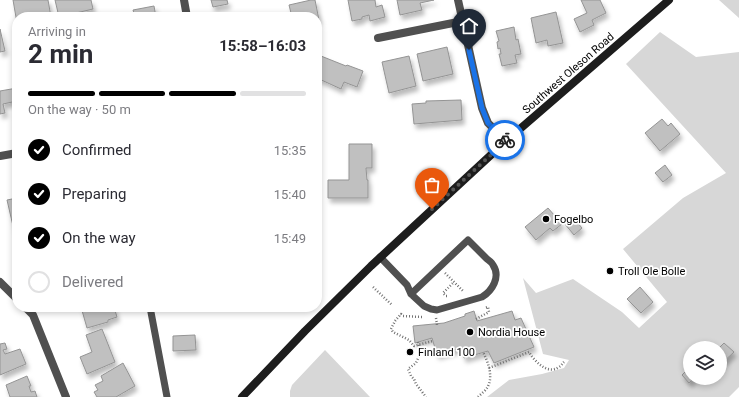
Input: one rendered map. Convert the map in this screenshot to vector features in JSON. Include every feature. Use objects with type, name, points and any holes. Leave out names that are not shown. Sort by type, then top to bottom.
[{"type":"main road","name":"Southwest Oleson Road","points":[[246,395],[305,331],[380,257],[506,141],[669,0]]},
{"type":"street","points":[[184,0],[186,12]]},
{"type":"street","points":[[458,0],[482,108],[488,123],[506,141]]},
{"type":"street","points":[[378,38],[463,21]]},
{"type":"street","points":[[0,156],[12,154]]},
{"type":"street","points":[[0,282],[12,294]]},
{"type":"street","points":[[29,312],[33,316],[66,397]]},
{"type":"lane","points":[[380,257],[407,285],[411,294],[424,306],[437,310],[482,297],[488,293],[493,288],[496,280],[494,265],[468,240],[411,294]]},
{"type":"lane","points":[[151,312],[167,397]]},
{"type":"path","points":[[452,295],[446,296],[443,293],[454,281],[463,292],[457,293]]},
{"type":"path","points":[[373,287],[392,305]]},
{"type":"path","points":[[476,319],[489,312],[488,307],[482,308]]},
{"type":"path","points":[[401,314],[395,321],[391,329],[392,332],[409,340],[414,346],[418,343],[433,341]]},
{"type":"path","points":[[418,343],[421,352],[416,363],[408,369],[416,384],[426,397]]},
{"type":"path","points":[[478,397],[488,387],[490,379],[488,360],[483,352]]},
{"type":"path","points":[[489,368],[502,361],[529,352],[536,362],[548,369],[554,370],[564,362]]},
{"type":"shaded area","points":[[719,0],[739,0],[739,18]]},
{"type":"shaded area","points":[[660,32],[696,57],[739,52],[739,387],[729,397],[487,397],[509,380],[564,368],[569,360],[543,354],[523,278],[536,293],[573,279],[622,312],[639,328],[667,302],[623,249],[683,198],[726,173],[626,64]]},
{"type":"shaded area","points":[[325,350],[370,397],[290,397],[292,385]]},
{"type":"building","points":[[13,0],[48,0],[50,12],[15,12]]},
{"type":"building","points":[[55,0],[91,0],[93,9],[80,12],[58,12]]},
{"type":"building","points":[[211,0],[227,0],[228,4],[213,7]]},
{"type":"building","points":[[315,0],[317,12],[291,12],[289,5]]},
{"type":"building","points":[[348,0],[375,0],[376,7],[382,5],[385,17],[370,21],[369,15],[362,17],[362,19],[352,21]]},
{"type":"building","points":[[397,0],[434,0],[420,3],[422,10],[400,15]]},
{"type":"building","points":[[581,0],[600,0],[606,13],[592,20],[594,25],[580,32],[574,19],[587,13]]},
{"type":"building","points":[[154,6],[155,12],[134,12],[133,10]]},
{"type":"building","points":[[556,12],[563,43],[548,46],[547,40],[536,43],[531,18]]},
{"type":"building","points":[[514,27],[516,40],[518,39],[521,54],[515,55],[517,63],[502,66],[499,54],[501,54],[500,48],[498,49],[497,42],[499,41],[496,31]]},
{"type":"building","points":[[0,29],[5,51],[0,52]]},
{"type":"building","points":[[447,47],[453,74],[423,81],[417,54]]},
{"type":"building","points":[[322,56],[363,71],[357,87],[344,82],[341,89],[322,80]]},
{"type":"building","points":[[409,56],[416,86],[389,93],[382,62]]},
{"type":"building","points":[[12,89],[12,102],[3,104],[5,113],[0,114],[0,91]]},
{"type":"building","points":[[461,100],[462,120],[414,124],[412,104],[426,103],[426,101]]},
{"type":"building","points":[[662,119],[668,126],[671,123],[680,134],[660,151],[645,133]]},
{"type":"building","points":[[349,144],[372,144],[372,168],[366,168],[368,198],[328,198],[328,180],[349,180]]},
{"type":"building","points":[[665,165],[672,175],[663,182],[655,173]]},
{"type":"building","points":[[12,199],[12,222],[7,200]]},
{"type":"building","name":"Fogelbo","points":[[548,208],[562,224],[553,231],[550,228],[536,240],[525,227]]},
{"type":"building","points":[[572,216],[582,228],[574,235],[564,223]]},
{"type":"building","points":[[640,287],[653,302],[641,313],[627,299]]},
{"type":"building","name":"Nordia House","points":[[474,311],[477,321],[512,311],[515,320],[521,318],[534,347],[494,363],[488,351],[464,358],[461,348],[437,355],[432,338],[415,343],[413,326],[444,323],[465,316],[465,314]]},
{"type":"building","points":[[82,312],[116,312],[117,317],[108,320],[108,322],[87,328]]},
{"type":"building","points":[[102,329],[115,362],[87,374],[80,357],[92,352],[86,335]]},
{"type":"building","points":[[195,335],[196,350],[173,351],[173,336]]},
{"type":"building","points":[[5,343],[7,349],[3,350],[5,354],[20,349],[26,364],[0,375],[0,344]]},
{"type":"building","points":[[727,346],[734,352],[727,358]]},
{"type":"building","points":[[123,363],[135,386],[116,397],[97,397],[94,392],[98,390],[95,385],[103,381],[101,376]]},
{"type":"building","points":[[27,376],[31,386],[29,386],[31,392],[35,391],[37,397],[10,397],[6,385]]},
{"type":"way so far","points":[[432,209],[506,141],[505,140]]},
{"type":"place","name":"Fogelbo","points":[[546,219]]},
{"type":"place","name":"Troll Ole Bolle","points":[[610,271]]},
{"type":"place","name":"Nordia House","points":[[470,332]]},
{"type":"place","name":"Finland 100","points":[[410,352]]},
{"type":"route","points":[[469,50],[482,108],[488,123],[505,140]]}]
